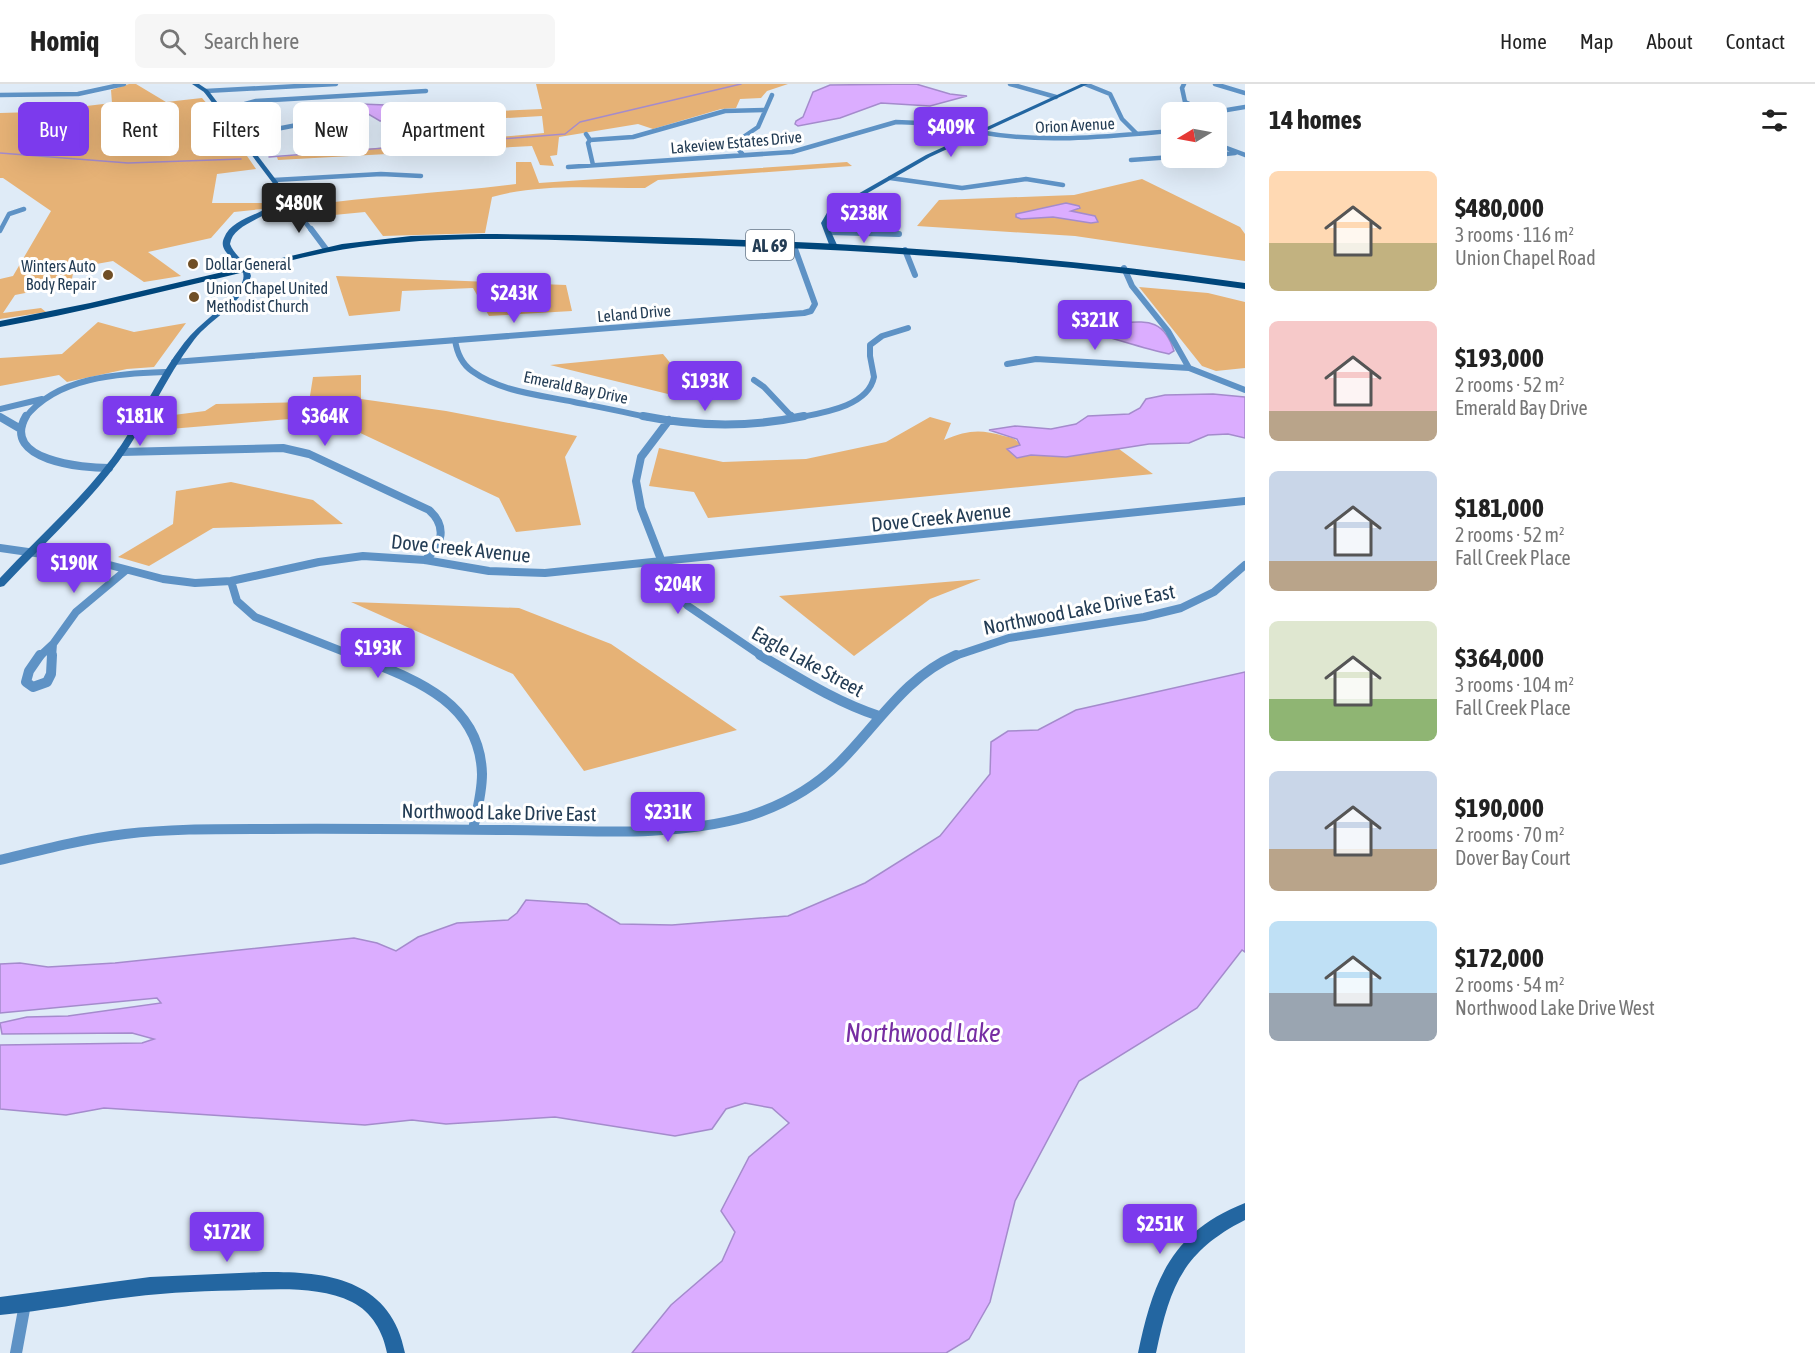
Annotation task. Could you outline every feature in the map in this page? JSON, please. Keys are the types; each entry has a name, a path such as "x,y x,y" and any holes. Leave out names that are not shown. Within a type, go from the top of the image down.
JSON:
{"main road":[{"name":"AL 69","path":"0,324 77,309 326,249 440,237 905,250 1014,257 1124,268 1245,286"}],"street":[{"path":"0,95 78,96 102,92 124,84"},
{"path":"195,84 206,91 214,102"},
{"path":"206,91 336,84"},
{"path":"1010,84 1056,97"},
{"path":"834,247 824,223 827,215 928,156 1085,84 1110,94 1122,119 1136,133"},
{"path":"1184,84 1182,88 1185,102"},
{"path":"1215,84 1245,93"},
{"path":"250,102 426,91"},
{"path":"743,155 736,146 736,142 756,129 772,95"},
{"path":"1227,110 1245,107"},
{"path":"590,140 638,136 725,111 764,110"},
{"name":"Lakeview Estates Drive","path":"568,166 804,150 896,122 914,122 974,135"},
{"name":"Orion Avenue","path":"974,135 1029,139 1161,132"},
{"path":"586,134 590,140 588,143 593,165"},
{"path":"1227,149 1245,155"},
{"path":"1227,154 1237,153"},
{"path":"0,584 30,551 67,517 109,468 121,452 167,372 194,334 235,297 245,283 247,268 227,248 226,239 240,226 279,205 283,195 256,156"},
{"path":"1131,160 1161,159"},
{"path":"274,180 381,174 422,176"},
{"path":"890,178 962,188 1026,179 1070,186"},
{"path":"279,205 294,209 326,249"},
{"path":"0,212 9,214 24,208"},
{"path":"0,231 9,214"},
{"path":"829,232 899,234"},
{"name":"Leland Drive","path":"174,362 804,313 811,311 815,304 794,246"},
{"path":"905,250 915,275"},
{"path":"1124,268 1132,286 1168,332 1189,368"},
{"name":"Emerald Bay Drive","path":"455,340 462,363 480,376 500,384 555,398 669,420 724,426 761,424 793,418 837,407 866,392 876,377 869,356 870,345 882,336 908,327"},
{"path":"1007,364 1036,359 1189,368 1245,390"},
{"path":"0,409 45,398 104,377 167,372"},
{"path":"754,380 764,387 793,418"},
{"path":"19,428 27,414 45,398"},
{"path":"0,417 19,428 23,442 39,457 70,466 109,468"},
{"name":"Eagle Lake Street","path":"669,420 641,457 636,481 640,508 672,588 688,606 760,656 827,695 849,706 879,716"},
{"path":"121,452 254,447 283,448 317,457 435,514 442,531 435,548 425,560"},
{"name":"Dove Creek Avenue","path":"0,548 98,562 125,571 195,583 231,581 351,556 425,560 489,571 568,572 1245,501"},
{"name":"Northwood Lake Drive East","path":"0,860 75,843 168,830 656,830 701,827 741,819 765,811 817,783 840,763 879,716 923,674 945,660 963,652 1014,637 1173,610 1213,593 1245,565"},
{"path":"53,644 51,674 47,682 33,687 26,682 26,675 53,644 76,610 125,571"},
{"path":"231,581 237,601 255,617 417,680 449,702 467,723 479,748 482,774 481,792 473,829"},
{"path":"1147,1353 1166,1281 1173,1267 1205,1234 1245,1212"},
{"path":"0,1306 119,1289 212,1282 282,1280 329,1285 363,1299 377,1310 388,1325 396,1353"},
{"path":"16,1353 25,1304"}],"shaded area":[{"path":"136,84 166,102 112,102 111,90"},
{"path":"536,84 788,84 767,91 761,98 740,99 736,108 721,109 653,129 638,124 559,137 557,155 550,156 554,166 540,165 532,146 506,147 506,136 544,133 542,116 506,118 506,111 542,109"},
{"path":"202,98 206,102 191,102 191,156 247,156 256,169 217,174 212,203 262,203 262,209 234,212 211,238 148,252 181,276 144,282 113,261 74,268 71,284 15,295 3,313 41,308 46,312 0,319 0,279 13,276 51,211 0,178 0,113 18,112 18,156 89,156 89,106 101,104 101,156 179,156 179,102 166,102"},
{"path":"381,148 381,154 369,155 369,149"},
{"path":"293,156 351,156 278,160 277,157"},
{"path":"516,162 531,162 539,183 847,162 852,166 658,180 645,188 568,187 511,193 492,197 485,233 383,236 365,212 313,217 302,206 516,184"},
{"path":"1142,179 1240,227 1245,234 1245,261 1075,236 917,226 939,200 1074,195"},
{"path":"336,276 566,285 572,311 489,316 473,288 402,291 400,311 349,316"},
{"path":"1139,287 1208,293 1245,302 1245,368 1216,371 1202,366"},
{"path":"98,322 134,332 186,323 154,367 127,369 67,382 59,375 0,386 0,358 62,354"},
{"path":"663,354 696,395 672,395 550,365"},
{"path":"361,375 361,399 446,411 577,436 565,457 581,525 516,532 499,498 324,416 146,431 150,418 205,411 216,404 309,402 313,377"},
{"path":"930,417 951,423 944,440 974,432 996,434 1017,441 1020,445 1008,450 1017,458 1031,455 1066,457 1119,449 1153,474 708,518 694,492 649,486 659,448 723,462 806,459 886,442"},
{"path":"231,482 313,500 343,524 213,528 149,566 118,557 173,524 176,491"},
{"path":"981,579 930,599 854,656 779,596"},
{"path":"351,602 519,608 611,644 737,730 584,771 513,674"}],"water":[{"path":"916,84 950,94 967,96 930,106 881,103 840,118 798,126 795,124 803,117 813,92 830,85"},
{"path":"369,104 381,105 380,121 369,114"},
{"path":"1066,203 1080,208 1071,211 1095,216 1098,222 1053,217 1021,219 1016,217 1016,214"},
{"path":"1082,318 1107,323 1144,322 1158,326 1164,332 1174,351 1169,354 1085,331 1079,328 1073,320"},
{"path":"1213,394 1245,397 1245,438 1228,434 1208,435 1189,443 1149,444 1066,457 1031,455 1017,458 1007,449 1020,445 1017,439 989,430 1015,426 1051,429 1076,424 1088,416 1129,414 1140,408 1146,399 1165,395"},
{"name":"Northwood Lake","path":"1245,672 1245,952 1242,950 1197,1008 1079,1081 1015,1201 990,1302 969,1339 946,1353 632,1353 671,1305 722,1261 735,1232 721,1211 749,1157 789,1123 772,1108 745,1103 726,1109 712,1129 675,1136 555,1117 446,1124 412,1120 365,1125 104,1108 66,1115 0,1109 0,1045 142,1043 154,1039 132,1033 2,1034 0,1023 27,1017 68,1016 161,1003 157,998 0,1013 0,964 20,963 48,967 115,963 354,938 377,943 396,951 418,937 457,923 508,920 517,913 526,900 587,904 620,924 672,925 788,916 865,883 940,836 990,774 991,742 1008,731 1038,730 1076,710"}],"waterway":[{"path":"269,157 565,134 580,122 741,84"},
{"path":"0,153 128,163 241,159"}],"place":[{"name":"Dollar General","path":"193,264"},
{"name":"Winters Auto Body Repair","path":"108,275"},
{"name":"Union Chapel United Methodist Church","path":"194,297"}]}
